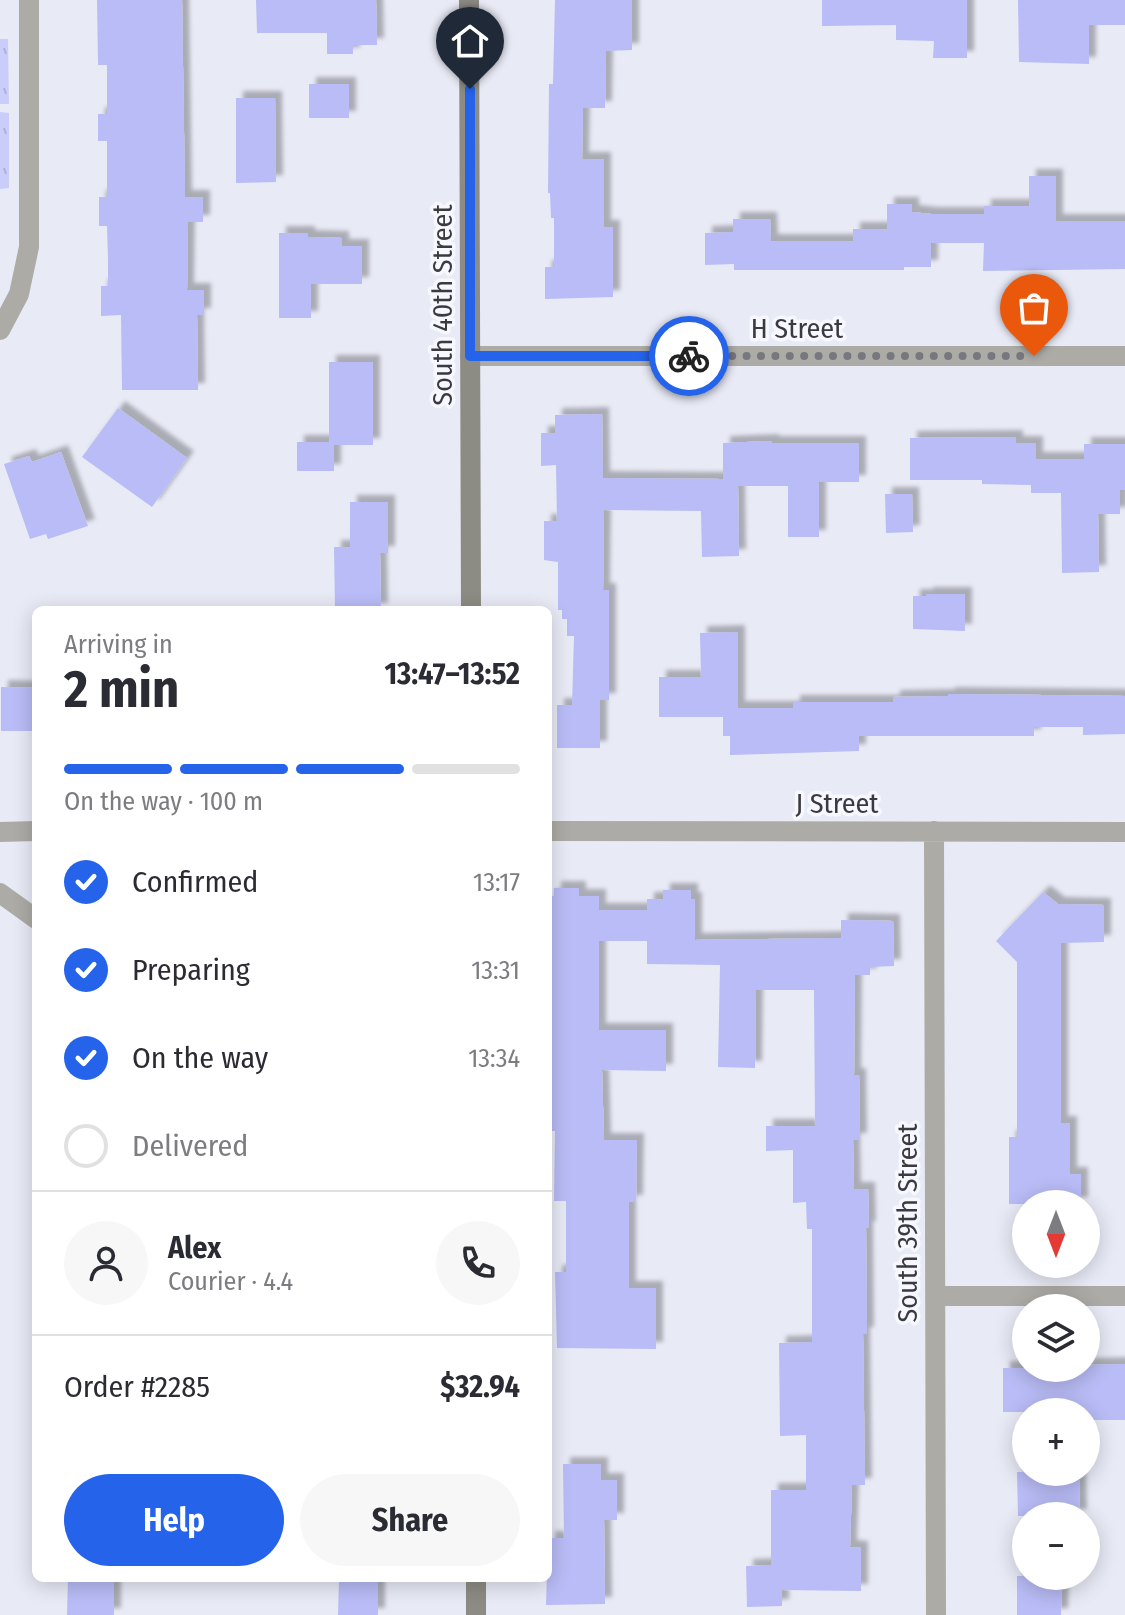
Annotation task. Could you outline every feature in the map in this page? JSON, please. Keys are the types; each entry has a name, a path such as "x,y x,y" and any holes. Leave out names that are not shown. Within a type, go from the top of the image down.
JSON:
{"main road":[{"name":"South 40th Street","path":"469,0 471,606"},
{"path":"476,1582 476,1615"}],"street":[{"path":"0,330 19,294 29,247 29,0"},
{"name":"H Street","path":"470,356 1125,356"},
{"path":"0,832 32,831"},
{"name":"J Street","path":"552,831 1125,832"},
{"name":"South 39th Street","path":"934,831 936,1615"},
{"path":"0,893 32,916"},
{"path":"936,1296 1125,1296"}],"green space":[{"path":"0,39 8,39 9,104 0,104"},
{"path":"0,112 9,113 9,188 0,189"}],"building":[{"path":"97,0 182,0 185,197 203,197 203,222 188,222 187,290 204,290 204,315 197,315 198,390 122,390 121,315 101,316 101,286 108,286 108,259 107,226 99,226 99,197 107,197 107,141 98,141 98,114 107,114 107,65 98,65"},
{"path":"256,0 376,0 377,45 353,45 353,54 327,54 327,33 257,33"},
{"path":"555,0 632,0 632,50 606,51 605,108 583,108 582,159 604,159 604,227 613,227 613,297 545,299 545,267 554,267 554,218 551,218 548,193 549,84 553,84"},
{"path":"822,0 967,0 967,58 933,58 934,41 896,40 896,25 822,26"},
{"path":"1018,0 1125,0 1125,25 1089,25 1089,64 1019,62"},
{"path":"309,84 349,84 349,118 309,118"},
{"path":"236,98 275,98 276,182 236,183"},
{"path":"1029,176 1056,176 1056,221 1125,221 1125,269 983,271 984,243 931,243 931,267 904,267 904,270 734,270 734,264 705,265 705,233 733,232 733,219 770,219 771,241 853,241 853,229 887,229 887,204 912,204 912,212 931,214 984,214 984,206 1029,206"},
{"path":"279,233 342,238 342,246 362,246 362,284 311,284 311,318 279,318"},
{"path":"329,362 373,362 373,445 334,445 334,471 297,471 297,442 329,442"},
{"path":"118,408 187,458 152,507 82,457"},
{"path":"602,414 603,478 723,479 723,443 772,441 859,443 859,482 819,482 819,537 788,537 788,486 738,486 739,556 702,557 701,511 604,510 603,590 609,590 609,700 600,700 600,748 557,748 557,705 572,705 574,636 567,636 567,619 562,619 562,610 558,610 558,562 544,560 544,521 557,521 556,465 541,466 541,433 555,433 555,415"},
{"path":"1016,437 1016,443 1036,443 1036,459 1084,459 1084,444 1125,444 1125,490 1120,490 1120,514 1098,514 1099,572 1062,573 1061,493 1031,493 1031,485 982,484 982,480 910,480 910,438"},
{"path":"61,452 88,526 48,539 46,534 30,539 4,464 29,456 32,462"},
{"path":"885,494 912,494 913,532 886,533"},
{"path":"350,502 388,502 388,553 380,553 381,606 335,606 334,547 350,547"},
{"path":"965,594 965,631 913,629 913,596"},
{"path":"738,632 738,708 793,708 793,702 893,702 893,697 948,694 1125,696 1125,734 1083,735 1083,727 1034,727 1034,736 859,736 859,751 730,755 730,736 723,736 723,717 659,717 659,677 701,677 700,633"},
{"path":"1,687 32,688 32,731 1,731"},
{"path":"554,888 579,888 579,896 599,896 599,910 647,910 647,899 663,899 663,890 691,890 691,899 695,899 695,940 841,938 841,920 893,921 894,966 870,967 870,975 855,975 854,1075 859,1075 860,1140 853,1140 854,1189 868,1189 869,1228 866,1228 867,1334 863,1334 865,1485 852,1485 850,1547 861,1548 861,1591 782,1590 782,1606 747,1607 746,1566 771,1565 771,1490 806,1490 806,1435 780,1436 779,1343 812,1342 812,1229 807,1229 806,1202 793,1203 793,1150 766,1151 766,1126 815,1126 814,990 756,990 755,1068 718,1067 720,965 647,964 647,941 599,941 599,1030 666,1030 666,1071 602,1070 604,1140 637,1140 636,1202 629,1202 629,1288 656,1288 656,1349 557,1348 555,1272 566,1272 566,1201 554,1201"},
{"path":"1043,892 1058,904 1104,905 1104,942 1061,943 1061,1123 1070,1123 1070,1174 1081,1174 1081,1190 1012,1190 1012,1204 1009,1204 1009,1137 1017,1137 1017,962 996,941"},
{"path":"1125,1364 1125,1420 1100,1420 1100,1398 1012,1398 1012,1412 1003,1412 1003,1368 1012,1368 1012,1382 1100,1382 1100,1365"},
{"path":"563,1464 601,1464 601,1480 617,1480 617,1520 604,1520 605,1604 546,1605 547,1582 552,1582 552,1538 564,1538"},
{"path":"1017,1486 1079,1486 1080,1502 1018,1502"},
{"path":"68,1582 114,1582 114,1615 67,1615"},
{"path":"339,1582 378,1582 378,1615 338,1615"},
{"path":"1017,1590 1062,1590 1061,1615 1017,1615"}],"way so far":[{"path":"689,356 1034,356"}],"route":[{"path":"470,89 470,356 689,356"}]}
